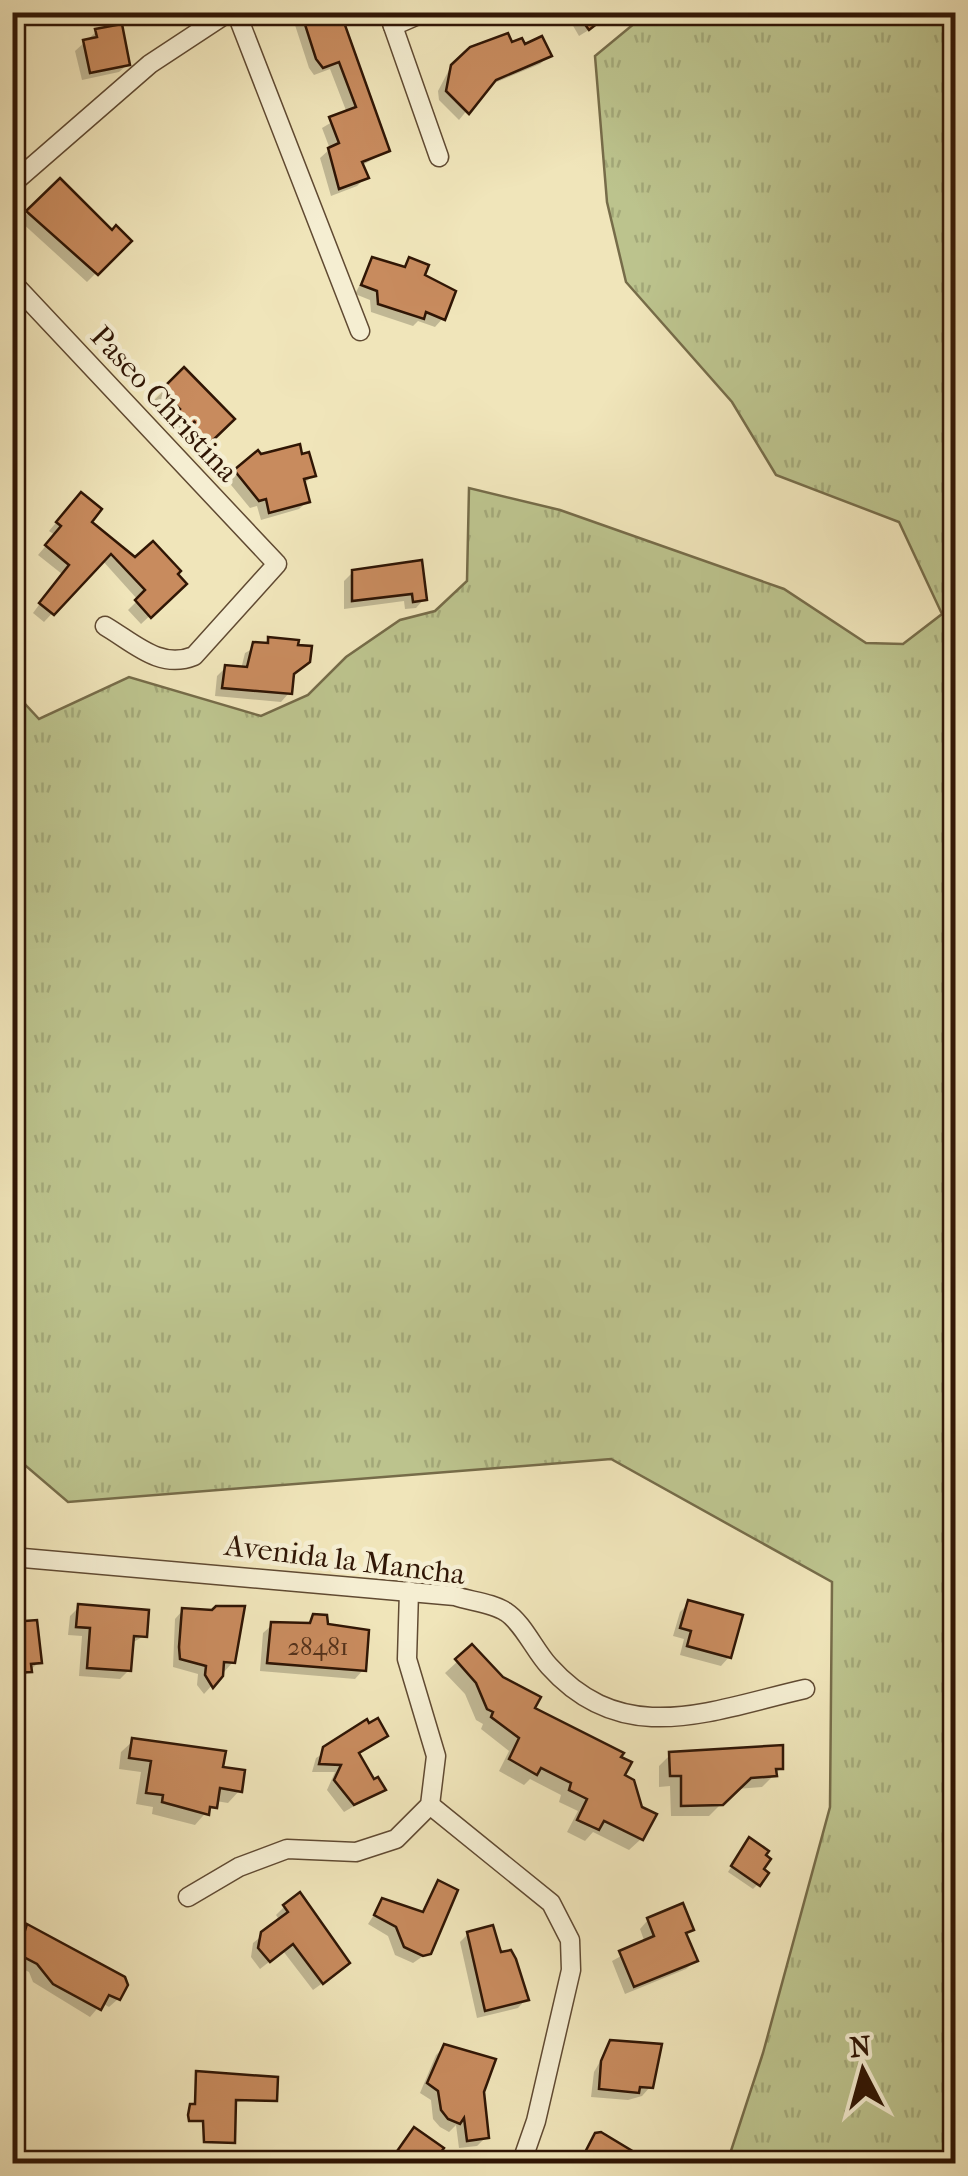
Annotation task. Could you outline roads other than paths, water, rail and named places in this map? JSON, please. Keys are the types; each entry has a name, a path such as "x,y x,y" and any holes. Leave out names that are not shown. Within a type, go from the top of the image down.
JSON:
{"street":[{"path":"12,184 150,64 232,12 360,330"},
{"path":"425,12 390,19 439,157"},
{"name":"Paseo Christina","path":"12,282 277,564 194,656 182,661 161,660 105,626"},
{"name":"Avenida la Mancha","path":"12,1557 454,1596 506,1612 551,1669 603,1707 642,1719 679,1716 805,1688"},
{"path":"188,1897 239,1867 287,1850 356,1852 396,1840 430,1805 436,1756 407,1658 409,1591"},
{"path":"430,1805 550,1903 570,1940 571,1970 540,2103 521,2164"}]}
